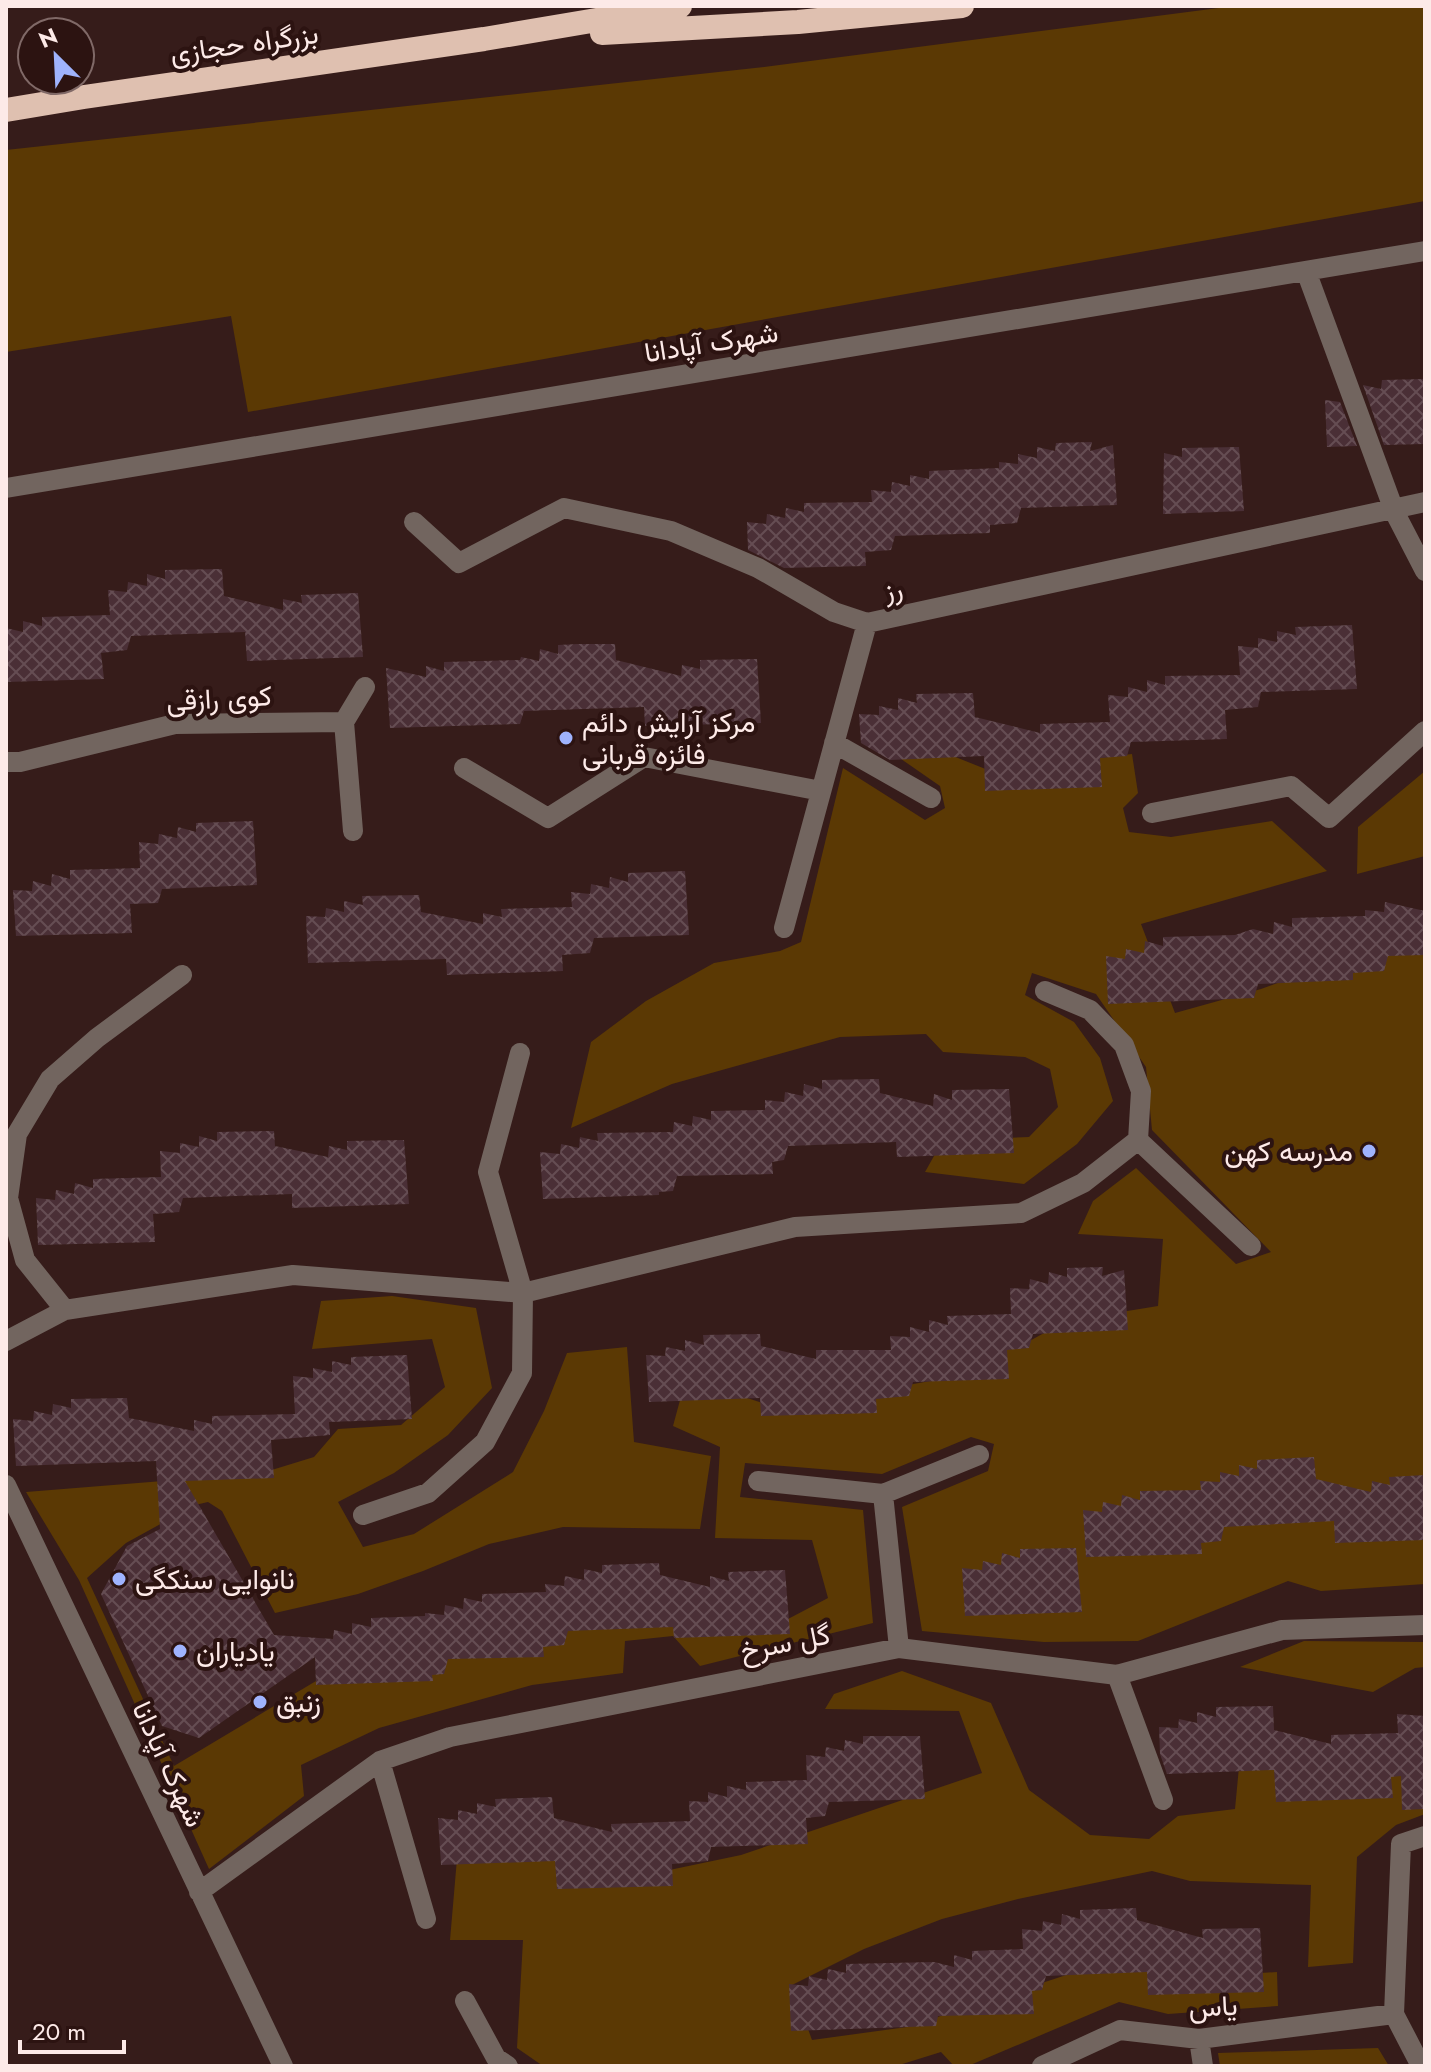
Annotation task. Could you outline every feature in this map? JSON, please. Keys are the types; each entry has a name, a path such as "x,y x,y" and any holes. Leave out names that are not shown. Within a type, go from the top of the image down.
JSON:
{"highway":[{"name":"بزرگراه حجازی","path":"6,110 484,39 680,6"},
{"path":"484,39 798,22 962,6"}],"street":[{"name":"شهرک آپادانا","path":"6,488 1425,251"},
{"path":"1306,271 1394,509 1425,571"},
{"name":"رز","path":"414,522 459,563 564,508 671,531 758,568 834,612 867,623 1425,502"},
{"path":"784,928 867,623"},
{"path":"353,831 344,722 365,687"},
{"name":"کوی رازقی","path":"6,762 20,762 175,724 344,722"},
{"path":"1152,813 1291,786 1329,818 1425,731"},
{"path":"834,743 931,798"},
{"path":"464,768 548,818 644,757 821,791"},
{"path":"65,1310 25,1260 14,1222 8,1198 17,1134 50,1079 97,1038 182,975"},
{"path":"6,1341 65,1310 293,1275 523,1293 795,1227 1021,1213 1083,1183 1138,1140 1141,1091 1124,1045 1090,1010 1045,991"},
{"path":"363,1515 428,1493 485,1442 522,1373 523,1293 488,1172 520,1053"},
{"path":"1138,1140 1251,1246"},
{"path":"758,1481 883,1494 979,1455"},
{"name":"شهرک آپادانا","path":"6,1485 283,2066"},
{"path":"883,1494 899,1648"},
{"name":"گل سرخ","path":"199,1892 380,1761 450,1737 899,1648 1117,1675 1282,1630 1425,1625"},
{"path":"1117,1675 1163,1800"},
{"path":"380,1761 426,1919"},
{"path":"1421,2066 1394,2014 1401,1844 1425,1836"},
{"path":"465,2001 496,2058 508,2066"},
{"name":"یاس","path":"1042,2066 1120,2030 1199,2039 1394,2014"},
{"path":"1199,2039 1203,2066"}],"shaded area":[{"path":"1234,6 1425,6 1425,201 248,412 231,316 6,352 6,150 764,67"},
{"path":"878,743 928,746 998,774 1132,754 1138,793 1123,808 1129,832 1171,837 1272,821 1327,871 1141,924 1175,1013 1261,989 1359,953 1425,951 1425,1584 1321,1591 1288,1581 1138,1641 1044,1642 922,1631 902,1507 988,1471 994,1444 971,1437 882,1474 745,1463 740,1497 863,1510 873,1623 700,1666 673,1636 625,1641 623,1673 532,1685 379,1728 301,1765 304,1796 209,1869 79,1580 26,1492 262,1473 314,1457 338,1429 401,1425 445,1387 432,1339 312,1349 321,1301 392,1296 476,1308 492,1388 448,1435 394,1473 338,1502 363,1547 414,1534 513,1472 544,1411 567,1353 627,1347 634,1442 711,1456 700,1529 563,1527 489,1544 358,1594 275,1613 222,1511 208,1502 195,1505 126,1543 87,1578 174,1766 316,1681 403,1674 606,1607 788,1619 828,1598 812,1540 715,1538 720,1447 673,1426 686,1378 796,1414 863,1393 947,1378 970,1358 1024,1344 1066,1321 1158,1306 1163,1239 1078,1234 1093,1201 1136,1168 1236,1264 1271,1252 1152,1130 1146,1067 1096,994 1032,973 1025,995 1074,1022 1100,1058 1113,1101 1077,1144 1024,1184 925,1172 943,1140 1029,1137 1058,1107 1050,1069 1025,1057 943,1052 926,1034 840,1037 672,1084 571,1128 591,1042 646,1001 714,963 780,951 801,942 843,768 925,820 945,808 940,786"},
{"path":"1425,771 1425,856 1357,874 1358,827"},
{"path":"1304,1641 1425,1642 1425,1667 1415,1668 1373,1692 1240,1667"},
{"path":"902,1671 991,1703 1029,1790 1090,1835 1149,1839 1178,1816 1235,1809 1239,1767 1425,1774 1425,1814 1396,1825 1357,1857 1353,1963 1308,1967 1311,1885 1190,1881 1152,1871 1018,1899 942,1919 864,1949 792,1985 812,2040 907,2027 1109,1961 1182,1978 1277,1972 1278,2006 1168,2014 1119,2002 968,2066 954,2066 941,2052 896,2066 543,2066 517,2048 523,1940 450,1940 458,1847 655,1873 741,1855 982,1773 959,1711 825,1709 834,1694"},
{"path":"1378,2048 1389,2066 1220,2066 1218,2053"}],"building":[{"path":"1425,379 1425,444 1384,445 1363,385 1381,389 1382,380"},
{"path":"1325,400 1340,402 1357,446 1327,447"},
{"path":"1092,442 1090,451 1113,445 1117,505 1021,508 1017,523 990,525 990,533 895,536 891,550 865,552 866,566 784,568 748,550 747,522 766,524 767,514 785,518 786,508 804,512 804,503 872,502 871,490 891,492 892,482 910,486 910,475 929,479 929,471 999,468 999,462 1018,464 1018,454 1037,458 1037,447 1055,451 1056,443"},
{"path":"1239,447 1244,511 1163,514 1164,453 1182,457 1182,448"},
{"path":"222,569 224,596 283,610 283,599 302,603 301,595 358,593 363,657 247,661 245,632 131,636 127,650 101,653 104,679 6,682 6,628 23,632 23,621 42,626 42,617 110,615 108,590 127,592 128,582 147,586 147,574 165,579 165,570"},
{"path":"1352,625 1357,689 1261,692 1258,707 1225,710 1227,739 1131,742 1127,756 1100,758 1102,787 985,791 984,756 890,760 861,743 859,714 879,715 879,706 898,710 898,698 917,703 916,694 973,693 975,717 1040,733 1040,724 1110,722 1108,695 1128,697 1128,687 1147,692 1147,680 1165,685 1165,676 1240,675 1238,646 1258,648 1258,638 1277,642 1277,631 1296,635 1295,627"},
{"path":"615,644 616,660 681,676 682,665 700,669 700,660 757,659 761,723 645,726 644,707 524,711 520,724 390,728 386,668 426,677 426,666 444,671 444,662 520,660 521,657 539,661 540,649 558,654 558,645"},
{"path":"253,821 257,885 162,889 158,903 130,904 132,933 16,936 13,890 32,891 33,881 51,886 52,874 70,879 70,870 140,868 139,842 158,844 159,834 177,838 178,827 196,832 196,823"},
{"path":"685,871 689,935 594,938 590,953 562,955 563,971 447,975 446,959 308,963 306,916 325,917 326,908 344,912 344,901 363,905 362,896 419,895 421,912 483,924 483,913 502,917 501,909 572,907 571,892 590,894 591,884 609,888 610,877 628,882 628,873"},
{"path":"1385,902 1425,911 1425,955 1388,956 1384,971 1353,973 1353,980 1258,984 1254,998 1108,1004 1106,956 1125,959 1126,949 1144,953 1145,941 1163,946 1163,937 1235,935 1253,929 1273,934 1274,922 1292,927 1292,918 1365,916 1365,910 1384,912"},
{"path":"879,1079 880,1093 933,1106 934,1094 952,1100 952,1090 1009,1089 1014,1153 897,1157 896,1142 788,1146 784,1160 772,1162 773,1174 677,1176 673,1191 659,1192 659,1195 543,1199 540,1152 560,1154 561,1144 579,1148 580,1137 598,1141 597,1133 673,1132 674,1122 692,1126 693,1116 711,1120 711,1111 765,1110 765,1100 784,1102 785,1092 803,1096 804,1084 822,1089 822,1080"},
{"path":"274,1131 275,1146 328,1157 329,1146 347,1150 347,1141 404,1140 409,1204 292,1208 292,1194 183,1198 179,1212 153,1214 155,1242 38,1245 36,1198 55,1200 56,1190 74,1194 75,1183 93,1188 93,1179 161,1177 160,1151 180,1153 180,1143 199,1147 199,1136 217,1141 217,1132"},
{"path":"1103,1267 1102,1276 1124,1270 1128,1330 1033,1334 1029,1348 1007,1350 1009,1379 913,1382 909,1396 876,1399 877,1413 761,1416 760,1398 649,1402 646,1355 665,1356 666,1347 685,1351 685,1340 704,1345 703,1335 760,1334 761,1346 816,1359 816,1350 891,1350 890,1336 910,1337 910,1327 929,1332 929,1320 948,1325 947,1316 1011,1314 1010,1288 1029,1289 1030,1279 1048,1284 1049,1272 1067,1277 1067,1268"},
{"path":"407,1355 412,1419 329,1422 330,1435 271,1440 274,1478 185,1481 274,1635 333,1639 334,1630 352,1634 352,1623 371,1627 371,1618 425,1616 425,1613 444,1615 445,1605 463,1609 464,1598 482,1602 482,1594 546,1592 545,1584 564,1586 565,1576 584,1580 584,1569 602,1573 602,1565 659,1563 660,1575 710,1587 710,1576 729,1581 728,1572 785,1570 790,1634 674,1638 673,1627 568,1631 564,1645 543,1647 544,1657 448,1659 444,1674 432,1675 433,1681 316,1685 315,1657 199,1738 162,1726 101,1594 127,1546 160,1529 156,1461 16,1466 13,1419 33,1421 34,1411 52,1415 53,1404 71,1408 71,1399 127,1398 129,1418 194,1431 194,1420 212,1424 212,1416 295,1414 293,1376 313,1378 313,1368 332,1372 332,1361 351,1365 351,1357"},
{"path":"1314,1457 1316,1479 1371,1492 1372,1481 1390,1485 1389,1477 1425,1475 1425,1540 1335,1543 1334,1521 1224,1527 1221,1541 1201,1543 1202,1554 1086,1557 1083,1510 1102,1512 1103,1502 1121,1506 1122,1495 1140,1500 1140,1491 1201,1490 1200,1481 1220,1482 1220,1472 1239,1476 1239,1465 1257,1469 1257,1460"},
{"path":"1076,1548 1082,1612 965,1616 962,1568 982,1570 983,1561 1001,1565 1002,1553 1020,1558 1020,1549"},
{"path":"1273,1706 1274,1730 1331,1744 1331,1735 1398,1733 1397,1714 1425,1716 1425,1809 1402,1810 1401,1776 1391,1777 1393,1798 1276,1802 1274,1770 1167,1774 1160,1754 1159,1727 1178,1728 1179,1719 1197,1723 1197,1712 1216,1717 1216,1707"},
{"path":"863,1736 920,1736 925,1799 829,1802 825,1816 806,1818 808,1844 711,1847 708,1861 672,1864 673,1886 557,1889 555,1861 441,1865 438,1818 458,1820 458,1810 477,1814 477,1803 496,1807 495,1799 552,1797 554,1818 612,1832 611,1824 690,1821 689,1801 708,1802 708,1792 727,1797 727,1786 746,1790 746,1782 807,1780 806,1755 825,1757 826,1747 844,1751 845,1740 863,1744"},
{"path":"1136,1908 1137,1920 1203,1938 1202,1929 1260,1928 1264,1992 1148,1995 1147,1972 1046,1976 1042,1990 1032,1991 1034,2014 938,2016 936,2026 791,2031 789,1984 808,1986 809,1976 827,1980 828,1969 846,1973 846,1964 934,1962 954,1967 954,1955 972,1960 972,1951 1023,1949 1022,1929 1042,1931 1043,1921 1061,1925 1062,1914 1080,1919 1080,1910"}],"place":[{"name":"مرکز آرایش دائم فائزه قربانی","path":"566,738"},
{"name":"مدرسه کهن","path":"1369,1151"},
{"name":"نانوایی سنکگی","path":"119,1579"},
{"name":"یادیاران","path":"180,1651"},
{"name":"زنبق","path":"260,1702"}]}
